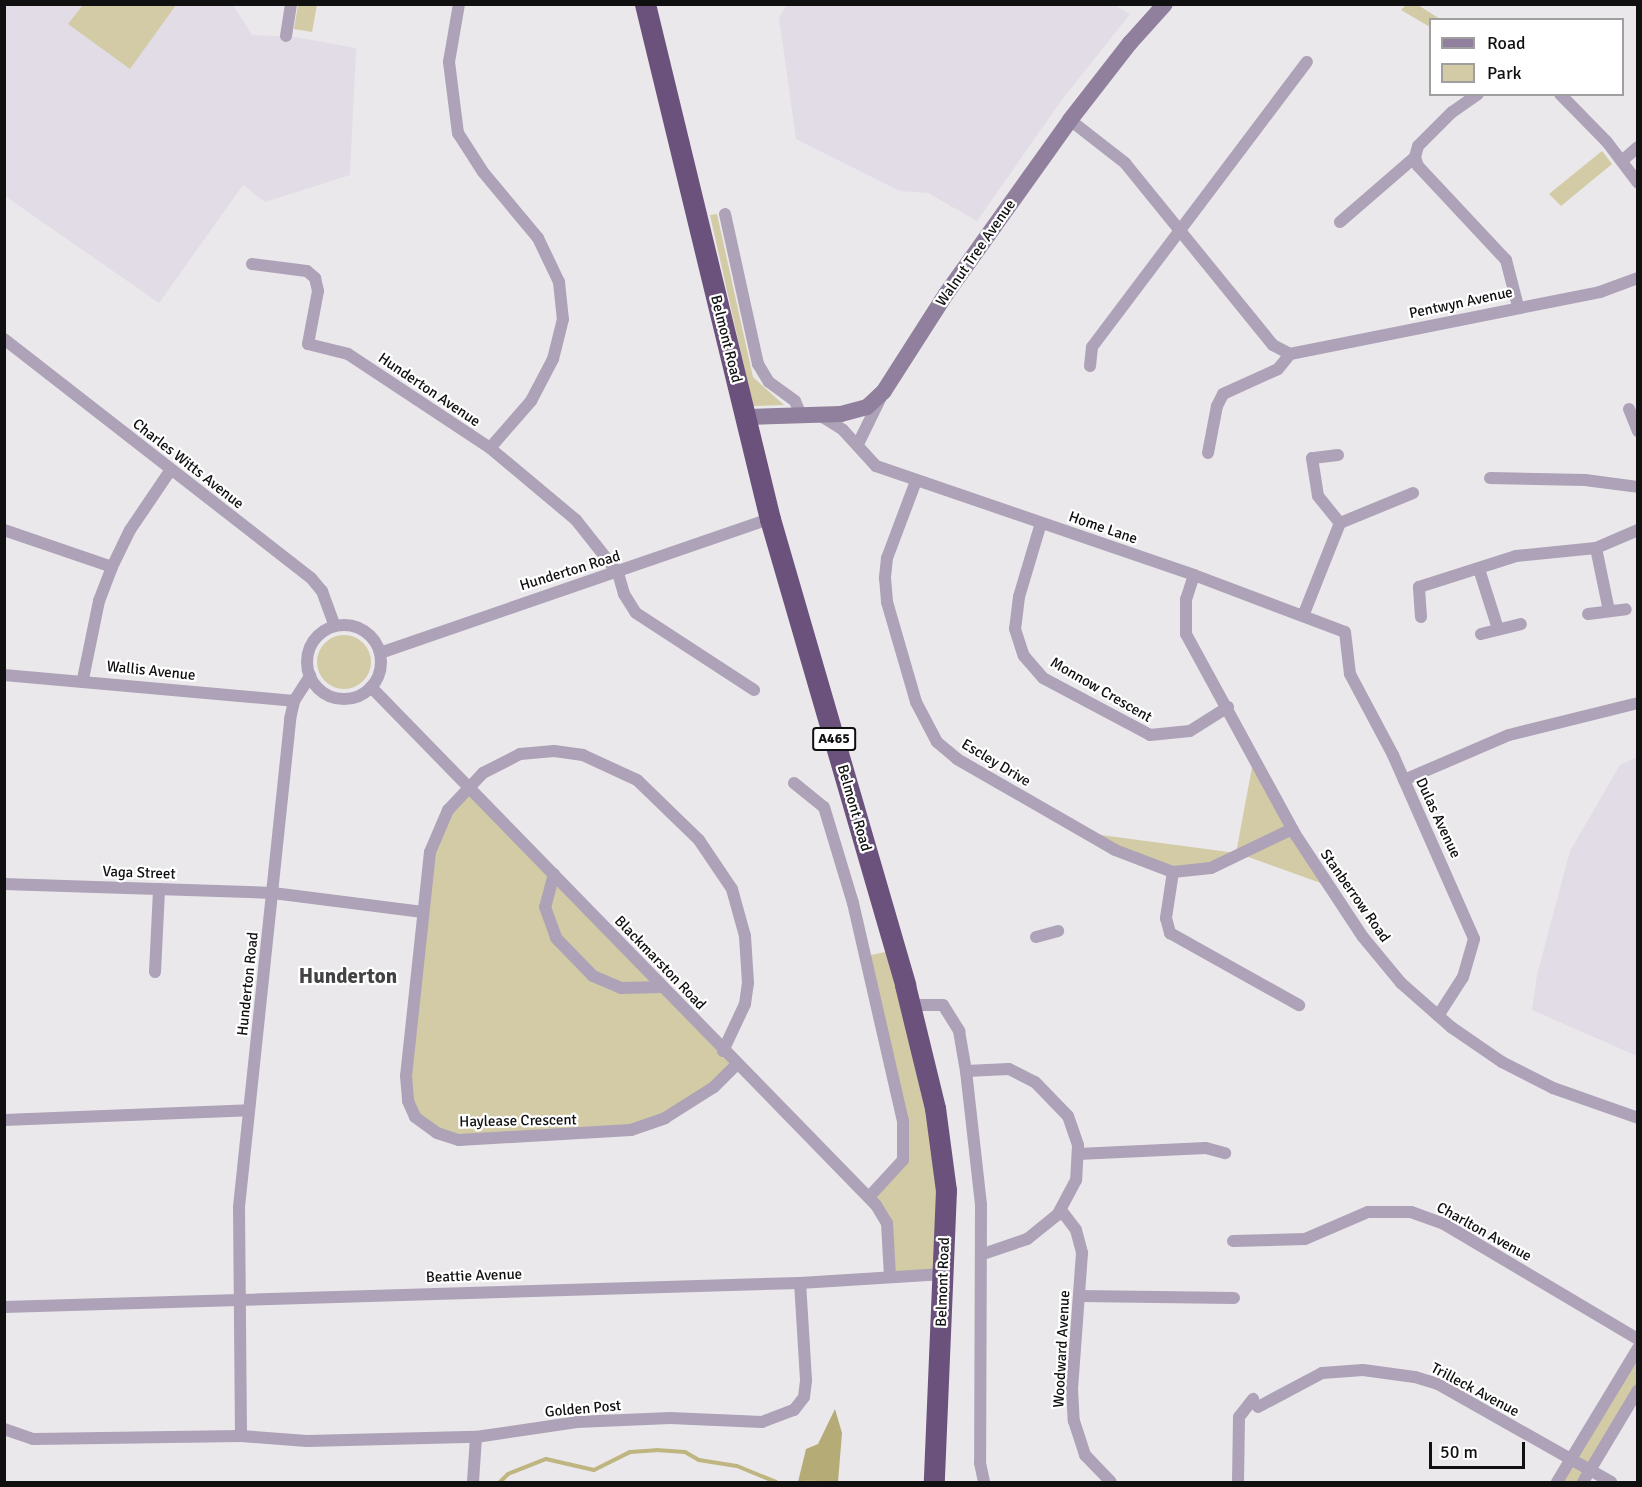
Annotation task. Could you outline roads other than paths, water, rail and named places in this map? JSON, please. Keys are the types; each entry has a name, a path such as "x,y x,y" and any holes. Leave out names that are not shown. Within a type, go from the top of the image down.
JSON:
{"highway":[{"name":"Belmont Road","path":"645,4 770,519 910,1005 940,1141 946,1190 934,1482"}],"street":[{"path":"286,36 291,4"},
{"path":"459,4 449,62 458,133 483,172 538,238 559,282 563,319 553,359 531,401 490,448"},
{"name":"Walnut Tree Avenue","path":"745,417 821,416 867,407 884,391 946,294 1070,120 1130,43 1165,4"},
{"path":"1090,366 1092,347 1178,230 1307,62"},
{"path":"1340,222 1415,157 1427,138 1476,96"},
{"path":"1562,96 1623,160 1638,183"},
{"path":"1070,120 1125,163 1273,345 1290,354 1278,369 1224,394 1217,406 1208,453"},
{"path":"1623,160 1638,147"},
{"path":"1415,157 1418,166 1506,260 1518,306"},
{"path":"725,214 758,364 770,382 795,401 801,415"},
{"name":"Hunderton Avenue","path":"252,264 295,268 315,278 318,291 308,344 348,354 490,448 576,520 618,573 636,613 754,690"},
{"name":"Pentwyn Avenue","path":"1290,354 1518,306 1600,292 1638,278"},
{"name":"Charles Witts Avenue","path":"4,339 170,471 311,578 321,591 335,626"},
{"path":"858,444 884,391"},
{"path":"1629,409 1638,431"},
{"name":"Home Lane","path":"821,416 858,444 876,466 1194,575 1345,632"},
{"path":"1338,455 1312,458 1318,496 1340,523"},
{"path":"83,679 99,601 112,567 136,521 170,471"},
{"path":"1490,478 1585,480 1637,487"},
{"name":"Escley Drive","path":"916,481 887,558 885,578 887,602 916,702 931,732 957,759 1115,850 1173,872 1210,868 1292,829"},
{"path":"1303,616 1340,523 1413,493"},
{"name":"Hunderton Road","path":"380,653 770,519"},
{"name":"Monnow Crescent","path":"1041,523 1019,597 1015,629 1024,656 1043,678 1150,735 1190,730 1228,707"},
{"path":"4,530 112,567"},
{"path":"1421,617 1419,587 1516,556 1596,548 1638,530"},
{"path":"1596,548 1608,612"},
{"path":"1479,569 1498,630"},
{"name":"Stanberrow Road","path":"1194,575 1186,599 1186,633 1292,829 1363,937 1401,983 1438,1016 1502,1062 1543,1083 1638,1118"},
{"path":"1588,614 1626,609"},
{"path":"1481,634 1521,624"},
{"path":"335,626 354,626 366,632 380,653 378,677 371,687 349,698 336,698 324,693 310,676 307,659 310,647 318,636 335,626"},
{"name":"Dulas Avenue","path":"1345,632 1350,674 1404,780 1474,939 1463,977 1438,1016"},
{"name":"Wallis Avenue","path":"4,675 83,679 294,701"},
{"name":"Hunderton Road","path":"242,1436 239,1207 294,701 310,676"},
{"name":"Blackmarston Road","path":"371,687 470,786 723,1051 869,1197 887,1223 890,1277"},
{"path":"1404,780 1509,735 1638,703"},
{"name":"Haylease Crescent","path":"723,1051 745,1004 748,983 746,936 732,890 699,840 637,780 583,755 554,751 520,754 495,764 448,810 435,835 423,912 406,1090 415,1117 436,1133 470,1140 631,1130 665,1118 714,1087 737,1064"},
{"name":"Belmont Road","path":"794,783 824,807 853,903 903,1121 903,1160 869,1197"},
{"path":"1173,872 1166,918 1170,933 1299,1005"},
{"path":"554,874 545,907 556,938 593,976 621,988 661,987"},
{"name":"Vaga Street","path":"4,884 273,893 423,912"},
{"path":"155,972 159,889"},
{"path":"1036,937 1058,932"},
{"path":"910,1005 943,1005 959,1031 966,1071 983,1254 980,1447 984,1482"},
{"path":"966,1071 1009,1069 1035,1082 1068,1116 1078,1154 1076,1180 1061,1210 1027,1239 983,1254"},
{"path":"4,1120 249,1110"},
{"path":"1078,1154 1206,1148 1225,1152"},
{"name":"Woodward Avenue","path":"1061,1210 1080,1242 1079,1296 1072,1388 1074,1421 1085,1455 1111,1482"},
{"name":"Charlton Avenue","path":"1233,1241 1305,1239 1368,1212 1411,1212 1444,1224 1638,1339"},
{"name":"Beattie Avenue","path":"4,1307 800,1283 944,1274"},
{"name":"Golden Post","path":"4,1429 33,1439 242,1436 308,1441 476,1437 577,1422 670,1418 762,1422 778,1418 794,1410 804,1397 807,1380 800,1283"},
{"path":"1079,1296 1234,1298"},
{"path":"1557,1482 1638,1348"},
{"name":"Trilleck Avenue","path":"1238,1482 1239,1417 1255,1403 1322,1373 1363,1370 1414,1377 1438,1384 1611,1482"},
{"path":"1583,1482 1638,1390"},
{"path":"473,1482 476,1437"},
{"path":"936,1439 942,1482"}],"waterway":[{"path":"500,1482 508,1474 546,1459 594,1470 630,1452 656,1450 685,1452 699,1460 737,1466 776,1482"},
{"path":"803,1482 815,1482"}],"district":[{"name":"Hunderton","path":"348,976"}]}
